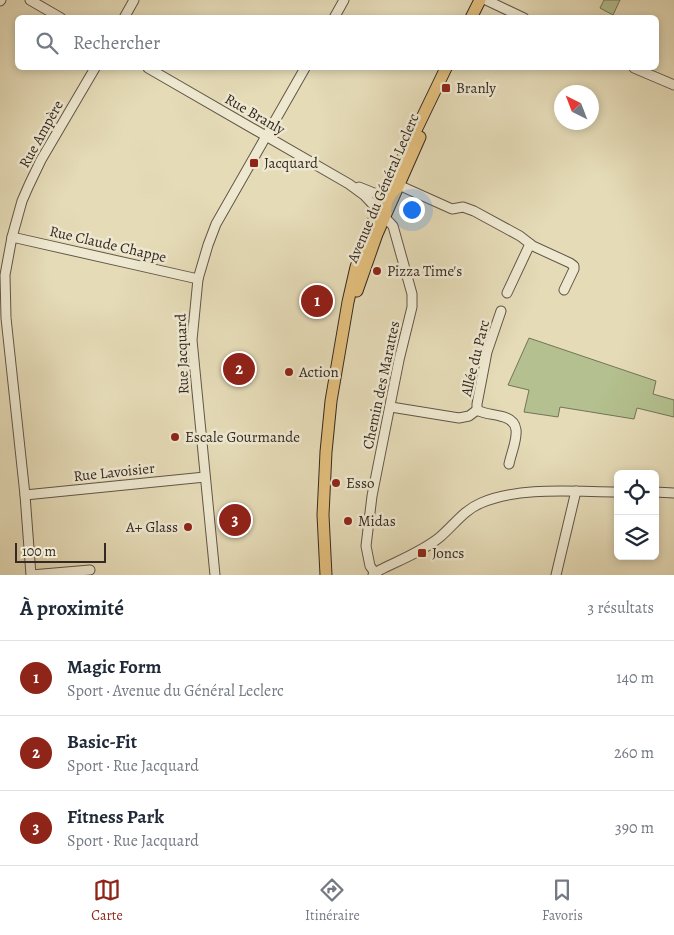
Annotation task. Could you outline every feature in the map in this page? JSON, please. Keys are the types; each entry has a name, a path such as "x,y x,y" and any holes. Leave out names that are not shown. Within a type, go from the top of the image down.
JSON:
{"main road":[{"path":"473,15 480,0"},
{"name":"Avenue du Général Leclerc","path":"395,184 445,70"},
{"name":"Avenue du Général Leclerc","path":"326,575 323,515 331,400 356,267 451,70"}],"street":[{"path":"30,0 56,15"},
{"path":"126,15 134,0"},
{"path":"336,15 344,0"},
{"path":"486,0 518,15"},
{"name":"Rue Ampère","path":"90,570 31,574 25,496 6,318 5,275 12,237 22,201 33,176 93,70"},
{"name":"Rue Branly","path":"152,70 349,184 364,195 381,213"},
{"name":"Rue Jacquard","path":"215,575 192,340 198,279 216,224 304,70"},
{"path":"639,70 674,85"},
{"name":"Rue Branly","path":"349,184 388,198"},
{"path":"395,184 452,209 463,207 474,211 520,236 530,244 574,266 572,275 564,290"},
{"name":"Chemin des Marattes","path":"374,574 370,566 367,534 372,496 399,360 412,307 412,294 393,226 381,213"},
{"name":"Rue Claude Chappe","path":"12,237 198,279"},
{"path":"507,293 530,244"},
{"name":"Allée du Parc","path":"478,410 477,404 487,352 501,312"},
{"path":"391,407 460,418 478,410 510,418 516,423 516,430 509,464"},
{"name":"Rue Lavoisier","path":"25,496 205,477"},
{"path":"374,574 433,542 465,512 483,502 504,496 541,491 614,492"},
{"path":"556,575 576,491"},
{"path":"659,492 674,493"}],"green space":[{"path":"604,0 620,0 613,15 600,8"},
{"path":"529,338 656,381 653,394 674,400 674,417 637,408 634,419 560,407 558,417 524,412 529,390 508,385"}],"place":[{"name":"Branly","path":"446,88"},
{"name":"Jacquard","path":"254,163"},
{"name":"Pizza Time's","path":"377,271"},
{"name":"Magic Form","path":"317,301"},
{"name":"Basic-Fit","path":"239,369"},
{"name":"Action","path":"289,372"},
{"name":"Escale Gourmande","path":"175,437"},
{"name":"Esso","path":"336,483"},
{"name":"Fitness Park","path":"235,520"},
{"name":"Midas","path":"348,521"},
{"name":"A+ Glass","path":"188,527"},
{"name":"Joncs","path":"422,553"}]}
